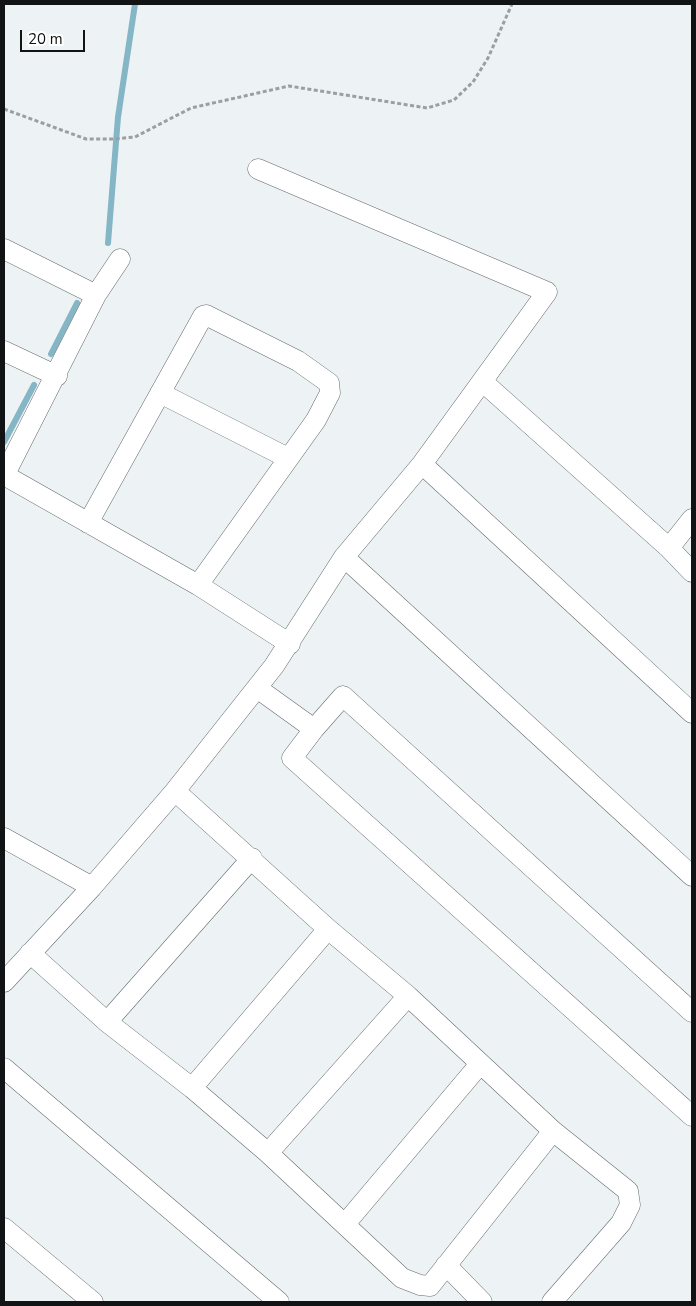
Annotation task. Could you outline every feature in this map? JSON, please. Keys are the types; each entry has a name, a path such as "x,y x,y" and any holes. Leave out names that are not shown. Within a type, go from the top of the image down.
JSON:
{"street":[{"path":"4,982 92,887 175,791 257,688 290,644 344,557 422,464 483,382 546,292 258,169"},
{"path":"4,249 96,295"},
{"path":"120,259 96,295 57,376 4,476 198,585 290,644"},
{"path":"88,523 201,319 206,315 298,361 329,382 330,393 316,420 198,585"},
{"path":"4,351 57,376"},
{"path":"483,382 669,548 692,572"},
{"path":"160,393 288,458"},
{"path":"422,464 692,713"},
{"path":"669,548 692,519"},
{"path":"344,557 692,876"},
{"path":"257,688 314,729"},
{"path":"692,1012 343,696 292,758 692,1116"},
{"path":"175,791 252,858 328,929 408,996 553,1131 628,1191 630,1205 621,1224 552,1302"},
{"path":"4,838 92,887"},
{"path":"107,1022 252,858"},
{"path":"192,1088 328,929"},
{"path":"30,953 107,1022 192,1088 268,1153 402,1278 420,1285 430,1286 553,1131"},
{"path":"268,1153 408,996"},
{"path":"345,1224 480,1064"},
{"path":"4,1068 279,1302"},
{"path":"4,1228 93,1302"},
{"path":"446,1265 482,1302"}],"path":[{"path":"4,108 86,139 135,137 191,108 289,86 427,108 454,100 472,82 488,58 512,4"}],"waterway":[{"path":"108,243 118,117 135,4"},
{"path":"51,354 77,303"},
{"path":"4,442 34,385"}]}
